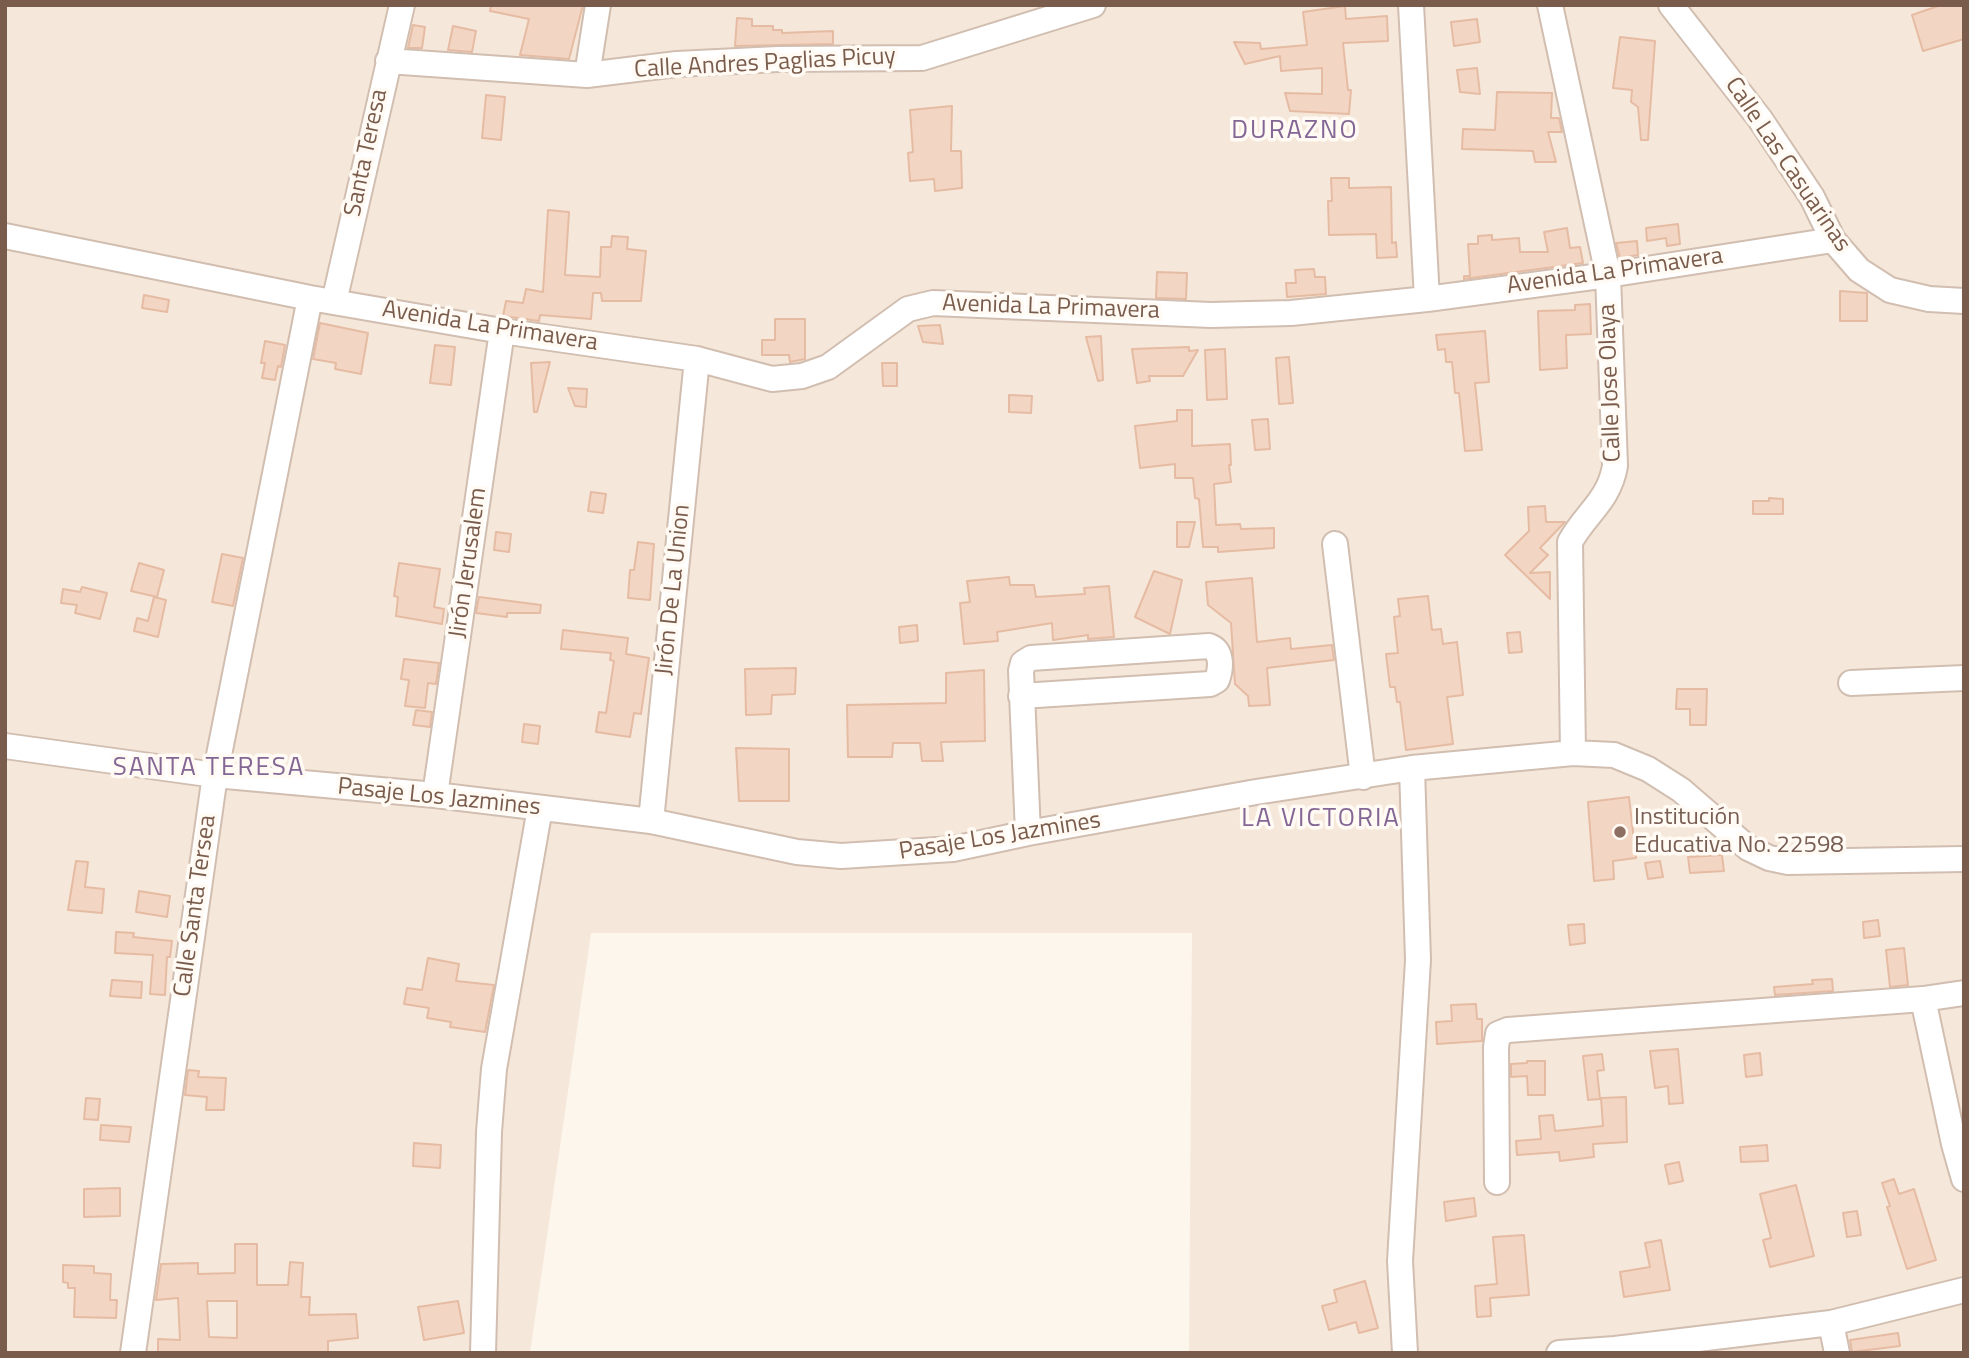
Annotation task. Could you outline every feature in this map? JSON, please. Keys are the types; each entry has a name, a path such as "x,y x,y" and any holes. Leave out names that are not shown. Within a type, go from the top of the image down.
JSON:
{"street":[{"name":"Santa Teresa","path":"334,302 402,5"},
{"path":"587,75 598,5"},
{"name":"Calle Andres Paglias Picuy","path":"388,61 587,75 677,64 922,58 1093,5"},
{"path":"1411,5 1427,299"},
{"name":"Calle Jose Olaya","path":"1550,5 1608,275 1615,466 1606,492 1570,542 1573,753"},
{"name":"Calle Las Casuarinas","path":"1671,5 1714,57 1791,163 1812,197 1833,240 1859,270 1890,290 1929,299 1964,302"},
{"name":"Avenida La Primavera","path":"5,236 310,298 502,331 697,359 772,379 802,376 828,367 908,309 933,303 1211,315 1291,313 1427,299 1608,275 1833,240"},
{"name":"Calle Santa Tersea","path":"133,1353 215,775 310,298"},
{"name":"Jirón Jerusalem","path":"435,795 502,331"},
{"name":"Jirón De La Union","path":"650,821 697,359"},
{"path":"1335,544 1363,777"},
{"path":"1021,696 1210,684 1217,680 1220,672 1219,654 1215,648 1209,646 1031,657 1023,663 1021,696 1028,833"},
{"path":"1850,683 1964,678"},
{"name":"Pasaje Los Jazmines","path":"5,746 215,775 435,795 650,821 797,852 841,856 953,849 1256,792 1412,768 1573,753 1615,755 1647,769 1681,790 1748,848 1769,858 1788,862 1964,859"},
{"path":"1405,1353 1400,1261 1418,960 1412,768"},
{"path":"483,1353 489,1132 494,1069 540,808"},
{"path":"1497,1182 1496,1047 1499,1034 1508,1030 1923,999 1964,993"},
{"path":"1923,999 1964,1179"},
{"path":"1559,1353 1615,1349 1832,1323 1964,1290"},
{"path":"1832,1323 1837,1353"}],"shaded area":[{"path":"5,5 1964,5 1964,1353 1189,1353 1192,933 591,933 530,1353 5,1353"}],"building":[{"path":"491,5 583,5 569,59 520,55 529,19 490,11"},
{"path":"1941,5 1964,5 1964,39 1923,51 1912,15"},
{"path":"1345,6 1346,19 1387,16 1388,41 1343,43 1348,90 1351,90 1349,114 1290,111 1285,93 1322,94 1322,68 1281,71 1280,56 1245,64 1234,42 1260,43 1261,49 1307,45 1303,12"},
{"path":"737,18 752,19 752,26 773,26 773,30 782,30 782,33 833,31 833,44 735,46"},
{"path":"1477,19 1480,42 1454,46 1451,22"},
{"path":"413,25 425,27 422,48 408,48"},
{"path":"453,26 476,31 472,52 448,50"},
{"path":"1620,37 1655,41 1648,140 1641,140 1638,107 1631,102 1632,90 1613,88"},
{"path":"1477,68 1480,94 1460,92 1457,70"},
{"path":"1497,92 1552,93 1551,118 1559,118 1562,132 1548,132 1556,162 1535,162 1533,151 1462,149 1463,129 1495,130"},
{"path":"486,95 505,97 501,140 482,138"},
{"path":"952,106 951,151 961,151 962,188 935,191 934,179 910,181 908,153 913,152 910,110"},
{"path":"1331,178 1349,178 1349,188 1391,187 1392,243 1396,242 1397,257 1377,258 1376,234 1329,235 1328,201 1332,201"},
{"path":"548,210 569,212 565,275 600,277 601,247 611,247 612,236 628,237 627,249 646,251 641,301 602,301 601,293 593,293 591,319 540,315 539,321 503,316 506,301 523,303 526,289 543,292"},
{"path":"1678,224 1680,244 1667,246 1666,238 1647,241 1646,228"},
{"path":"1567,228 1570,248 1580,247 1583,263 1464,279 1464,276 1470,276 1468,244 1478,244 1478,236 1492,235 1492,240 1519,238 1520,252 1548,252 1544,232"},
{"path":"1637,241 1638,255 1620,258 1616,243"},
{"path":"1314,269 1315,277 1325,277 1326,294 1287,297 1286,283 1296,283 1295,270"},
{"path":"1157,272 1187,273 1186,299 1156,298"},
{"path":"1840,291 1867,293 1867,321 1840,321"},
{"path":"144,295 169,300 167,312 142,308"},
{"path":"1590,304 1591,334 1566,335 1567,368 1540,370 1538,311 1575,310 1575,305"},
{"path":"775,319 805,319 805,359 790,362 789,355 762,355 762,340 775,340"},
{"path":"320,323 368,333 361,374 335,369 336,363 313,359"},
{"path":"940,325 943,344 923,342 918,326"},
{"path":"1485,331 1489,382 1475,383 1482,450 1465,451 1459,393 1455,393 1452,362 1446,362 1445,349 1438,350 1436,335"},
{"path":"1101,336 1103,380 1098,381 1086,337"},
{"path":"265,341 285,345 281,367 278,366 275,380 262,378 265,363 261,363"},
{"path":"435,345 455,347 451,385 430,383"},
{"path":"1189,347 1189,351 1198,350 1183,376 1149,376 1150,381 1137,383 1132,349"},
{"path":"1225,349 1227,399 1207,400 1205,350"},
{"path":"1289,357 1293,403 1279,404 1276,358"},
{"path":"550,362 537,412 534,412 531,363"},
{"path":"882,363 897,363 897,386 883,386"},
{"path":"568,388 587,389 586,407 575,406"},
{"path":"1009,395 1032,396 1031,413 1009,412"},
{"path":"1177,410 1192,410 1192,446 1230,444 1231,482 1214,484 1216,525 1240,524 1241,529 1274,528 1274,548 1218,552 1218,547 1203,547 1199,499 1195,498 1193,478 1175,478 1175,464 1140,468 1135,426 1177,421"},
{"path":"1268,419 1270,449 1255,450 1252,420"},
{"path":"591,492 606,494 603,513 588,511"},
{"path":"1769,498 1783,499 1783,514 1753,514 1753,501 1769,501"},
{"path":"1545,506 1546,522 1565,522 1540,548 1548,555 1530,573 1550,572 1550,599 1505,555 1529,531 1528,507"},
{"path":"1177,522 1195,522 1189,547 1177,547"},
{"path":"496,532 511,534 509,552 494,550"},
{"path":"638,542 654,544 650,600 628,598 630,570 634,570"},
{"path":"222,554 243,558 233,606 212,602"},
{"path":"139,563 164,570 157,597 131,591"},
{"path":"399,563 440,569 434,607 444,609 442,624 396,616 398,597 394,596"},
{"path":"1154,571 1182,580 1170,634 1135,617"},
{"path":"1009,577 1010,585 1034,585 1036,597 1085,594 1084,588 1109,586 1114,637 1088,639 1088,635 1053,640 1052,623 997,632 998,641 964,644 960,603 970,602 967,581"},
{"path":"1252,578 1257,642 1290,638 1291,649 1332,645 1334,660 1267,668 1270,705 1249,706 1248,696 1235,684 1231,623 1208,605 1206,582"},
{"path":"82,587 107,593 100,619 75,613 77,605 61,603 63,589 80,592"},
{"path":"1428,596 1432,630 1441,629 1443,644 1457,642 1463,695 1447,697 1453,744 1406,750 1400,702 1397,702 1395,687 1390,687 1386,654 1398,653 1394,617 1400,616 1398,599"},
{"path":"154,597 166,600 158,637 134,631 137,618 148,621"},
{"path":"479,597 541,605 540,613 507,613 507,617 476,613"},
{"path":"917,625 918,641 900,643 899,627"},
{"path":"563,630 628,638 626,654 649,658 641,714 634,713 630,737 596,732 599,712 606,713 614,661 610,660 611,653 561,649"},
{"path":"1520,632 1522,652 1509,653 1507,633"},
{"path":"404,659 439,663 436,684 428,683 425,708 405,706 409,680 401,679"},
{"path":"796,668 795,694 772,695 771,714 746,715 745,669"},
{"path":"984,670 985,741 941,742 943,761 922,761 920,743 893,743 892,757 848,757 847,705 946,703 946,673"},
{"path":"1677,689 1707,689 1706,725 1690,725 1690,709 1676,709"},
{"path":"416,710 432,712 430,727 413,725"},
{"path":"524,724 540,726 538,744 522,742"},
{"path":"736,748 789,749 789,801 739,801"},
{"path":"1629,797 1636,858 1613,861 1614,879 1594,881 1588,802"},
{"path":"1722,855 1724,871 1690,873 1688,857"},
{"path":"76,861 88,862 85,887 104,889 102,913 68,910"},
{"path":"1660,861 1663,877 1648,879 1645,863"},
{"path":"139,891 170,896 167,917 136,912"},
{"path":"1878,920 1880,936 1864,938 1863,922"},
{"path":"1584,924 1585,943 1570,945 1568,925"},
{"path":"116,932 134,933 133,937 172,941 170,957 167,957 165,995 150,994 153,955 115,953"},
{"path":"1904,948 1908,985 1890,987 1886,950"},
{"path":"428,958 459,964 456,981 494,985 485,1032 450,1027 451,1022 427,1018 429,1008 404,1004 407,988 422,990"},
{"path":"1832,979 1833,991 1775,995 1774,987 1813,984 1812,980"},
{"path":"112,980 142,982 141,998 110,996"},
{"path":"1476,1004 1477,1019 1482,1019 1482,1041 1437,1044 1436,1022 1452,1021 1451,1005"},
{"path":"1678,1049 1683,1103 1669,1104 1668,1086 1655,1088 1650,1051"},
{"path":"1760,1053 1762,1075 1746,1077 1744,1055"},
{"path":"1602,1054 1604,1070 1597,1071 1600,1099 1588,1100 1583,1056"},
{"path":"1545,1061 1545,1095 1528,1095 1527,1076 1511,1077 1511,1064"},
{"path":"188,1070 199,1071 198,1077 226,1078 224,1110 206,1110 207,1097 185,1095"},
{"path":"1626,1097 1627,1142 1593,1144 1594,1157 1560,1161 1559,1152 1517,1155 1516,1141 1541,1139 1539,1116 1553,1115 1555,1131 1603,1126 1601,1098"},
{"path":"86,1098 100,1099 98,1120 84,1119"},
{"path":"101,1125 131,1127 129,1142 100,1140"},
{"path":"414,1143 441,1145 440,1168 413,1166"},
{"path":"1767,1145 1768,1161 1741,1162 1740,1147"},
{"path":"1679,1162 1683,1181 1669,1184 1665,1165"},
{"path":"1894,1179 1899,1194 1914,1189 1936,1260 1907,1269 1882,1183"},
{"path":"1796,1185 1814,1256 1770,1267 1763,1240 1771,1238 1760,1194"},
{"path":"120,1188 120,1216 84,1217 84,1189"},
{"path":"1474,1198 1476,1216 1446,1221 1444,1202"},
{"path":"1857,1211 1861,1235 1847,1237 1843,1213"},
{"path":"1524,1235 1529,1295 1490,1298 1491,1316 1477,1317 1475,1286 1497,1284 1493,1237"},
{"path":"1661,1240 1670,1290 1624,1297 1620,1272 1650,1267 1645,1243"},
{"path":"235,1244 257,1244 257,1285 288,1285 290,1262 303,1263 301,1297 310,1297 309,1315 356,1314 358,1338 328,1341 328,1353 158,1353 158,1339 180,1340 178,1298 156,1300 161,1264 198,1263 198,1274 235,1273","holes":["207,1301 237,1301 237,1338 209,1337"]},
{"path":"63,1265 94,1266 94,1273 111,1274 110,1300 117,1300 116,1318 74,1317 75,1288 68,1288 68,1283 63,1282"},
{"path":"1365,1281 1378,1328 1359,1333 1356,1322 1329,1330 1322,1306 1337,1302 1334,1290"},
{"path":"458,1301 464,1333 424,1340 418,1307"},
{"path":"1898,1333 1900,1346 1852,1352 1850,1340"}],"place":[{"name":"Institución Educativa No. 22598","path":"1620,832"}],"district":[{"name":"DURAZNO","path":"1295,132"},
{"name":"SANTA TERESA","path":"209,769"},
{"name":"LA VICTORIA","path":"1321,820"}]}
